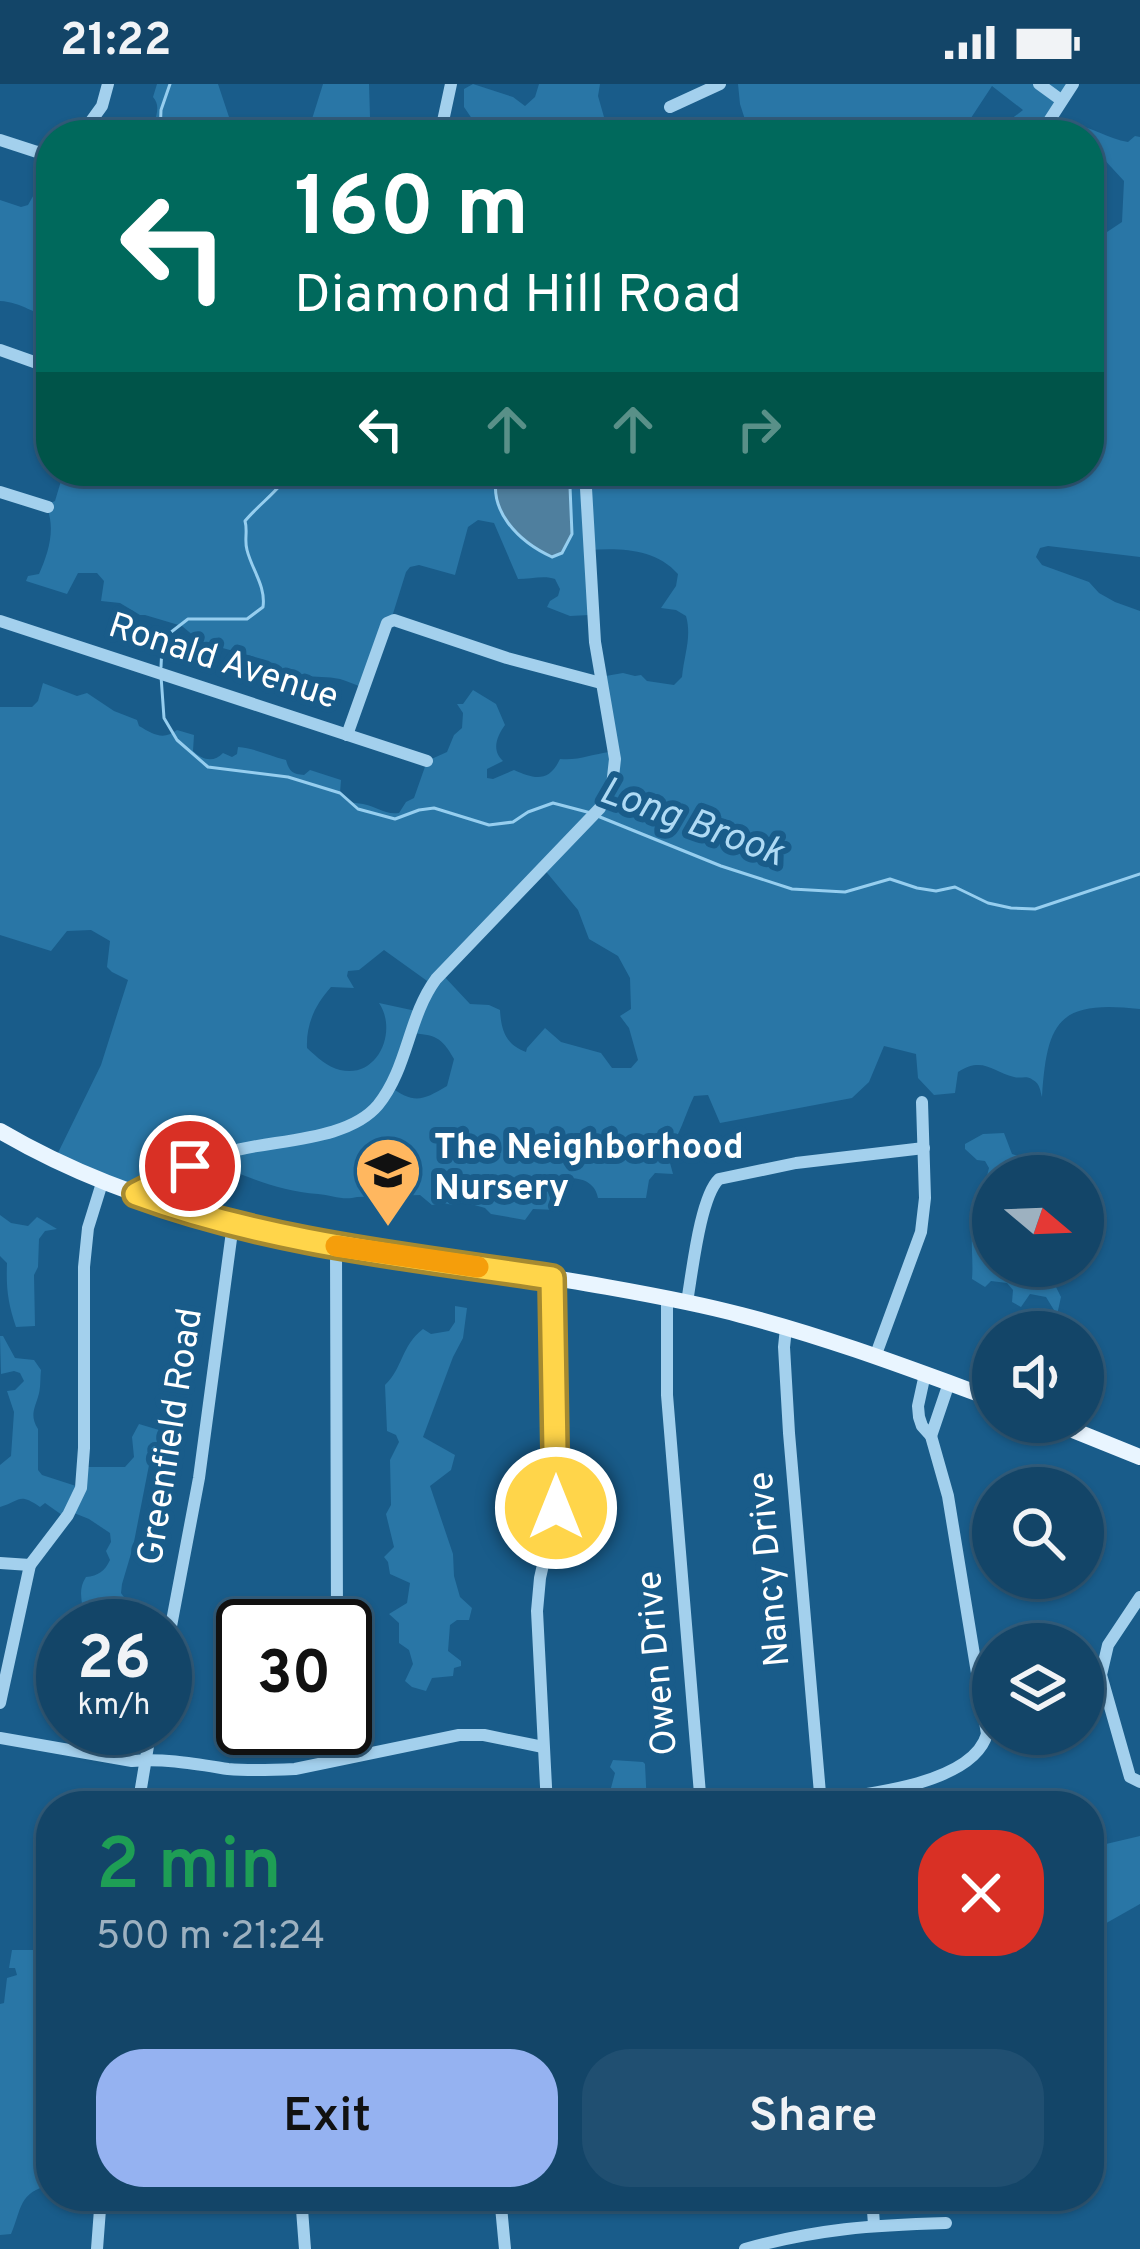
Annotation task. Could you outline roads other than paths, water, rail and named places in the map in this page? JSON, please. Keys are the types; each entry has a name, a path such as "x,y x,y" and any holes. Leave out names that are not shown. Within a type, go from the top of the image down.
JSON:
{"main road":[{"path":"0,1130 102,1183 233,1224 336,1246 687,1303 786,1328 972,1392"},
{"path":"1104,1443 1140,1457"}],"street":[{"path":"92,120 108,84"},
{"path":"443,120 451,84"},
{"path":"670,107 720,84"},
{"path":"1040,84 1061,100"},
{"path":"1049,120 1073,84"},
{"path":"0,140 36,151"},
{"path":"0,350 36,363"},
{"path":"136,1194 229,1152 347,1126 378,1105 393,1082 422,1001 436,979 588,822 607,796 615,759 595,643 586,486"},
{"path":"0,492 47,507"},
{"path":"347,735 383,632 394,620 507,658 602,683"},
{"name":"Ronald Avenue","path":"0,621 427,761"},
{"path":"875,1357 921,1232 925,1198 922,1102"},
{"path":"687,1303 705,1207 719,1179 796,1163 924,1148"},
{"path":"0,1703 30,1565 76,1502 83,1474 84,1267 88,1228 102,1183"},
{"name":"Greenfield Road","path":"176,1599 199,1478 233,1224"},
{"path":"336,1246 337,1599"},
{"path":"547,1791 538,1594 556,1508 552,1278"},
{"name":"Owen Drive","path":"667,1299 667,1395 700,1791"},
{"name":"Nancy Drive","path":"786,1328 789,1433 820,1791"},
{"path":"895,1791 973,1757 985,1742 988,1724 952,1513 918,1406 925,1374"},
{"path":"931,1436 949,1383"},
{"path":"0,1563 30,1565"},
{"path":"1140,1597 1108,1645 1101,1675 1130,1777 1140,1782"},
{"path":"0,1738 131,1761 270,1770 296,1769 459,1735 544,1747"},
{"path":"141,1791 148,1755"},
{"path":"97,2249 100,2211"},
{"path":"303,2211 304,2249"},
{"path":"501,2211 505,2249"},
{"path":"873,2211 874,2225"},
{"path":"745,2249 814,2232 946,2224"}],"waterway":[{"name":"Long Brook","path":"161,120 170,84"},
{"name":"Long Brook","path":"161,667 166,636 188,619 247,619 263,607 261,585 246,546 245,521 280,486"},
{"name":"Long Brook","path":"161,676 164,718 177,740 208,767 288,777 340,793 358,809 395,819 434,808 489,825 513,822 553,803 591,813"},
{"name":"Long Brook","path":"600,817 792,889 845,892 890,879 936,891 955,887 988,903 1035,909 1140,874"}],"place":[{"name":"The Neighborhood Nursery","path":"388,1229"}]}
